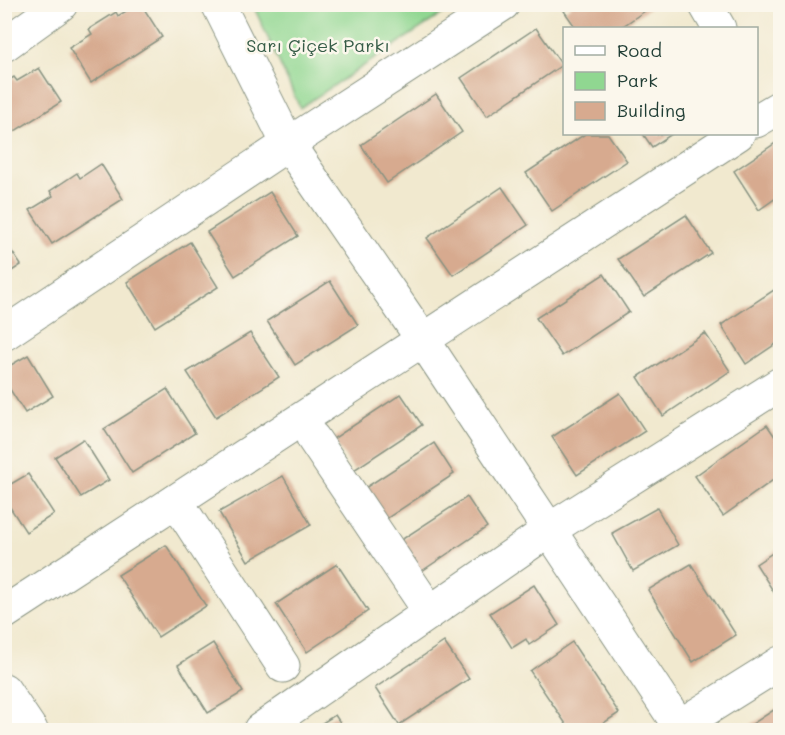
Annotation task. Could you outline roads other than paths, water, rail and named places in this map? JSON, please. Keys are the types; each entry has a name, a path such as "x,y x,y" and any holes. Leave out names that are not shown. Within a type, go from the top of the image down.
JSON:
{"street":[{"path":"4,45 61,4"},
{"path":"218,4 288,144 423,339 678,729 779,666"},
{"path":"4,334 288,144 503,4"},
{"path":"705,4 718,27"},
{"path":"4,613 736,135"},
{"path":"260,730 549,530 780,384"},
{"path":"313,438 430,612"},
{"path":"176,501 283,666"},
{"path":"4,690 31,730"}],"park label":[{"name":"Sarı Çiçek Parkı","path":"318,46"}]}
